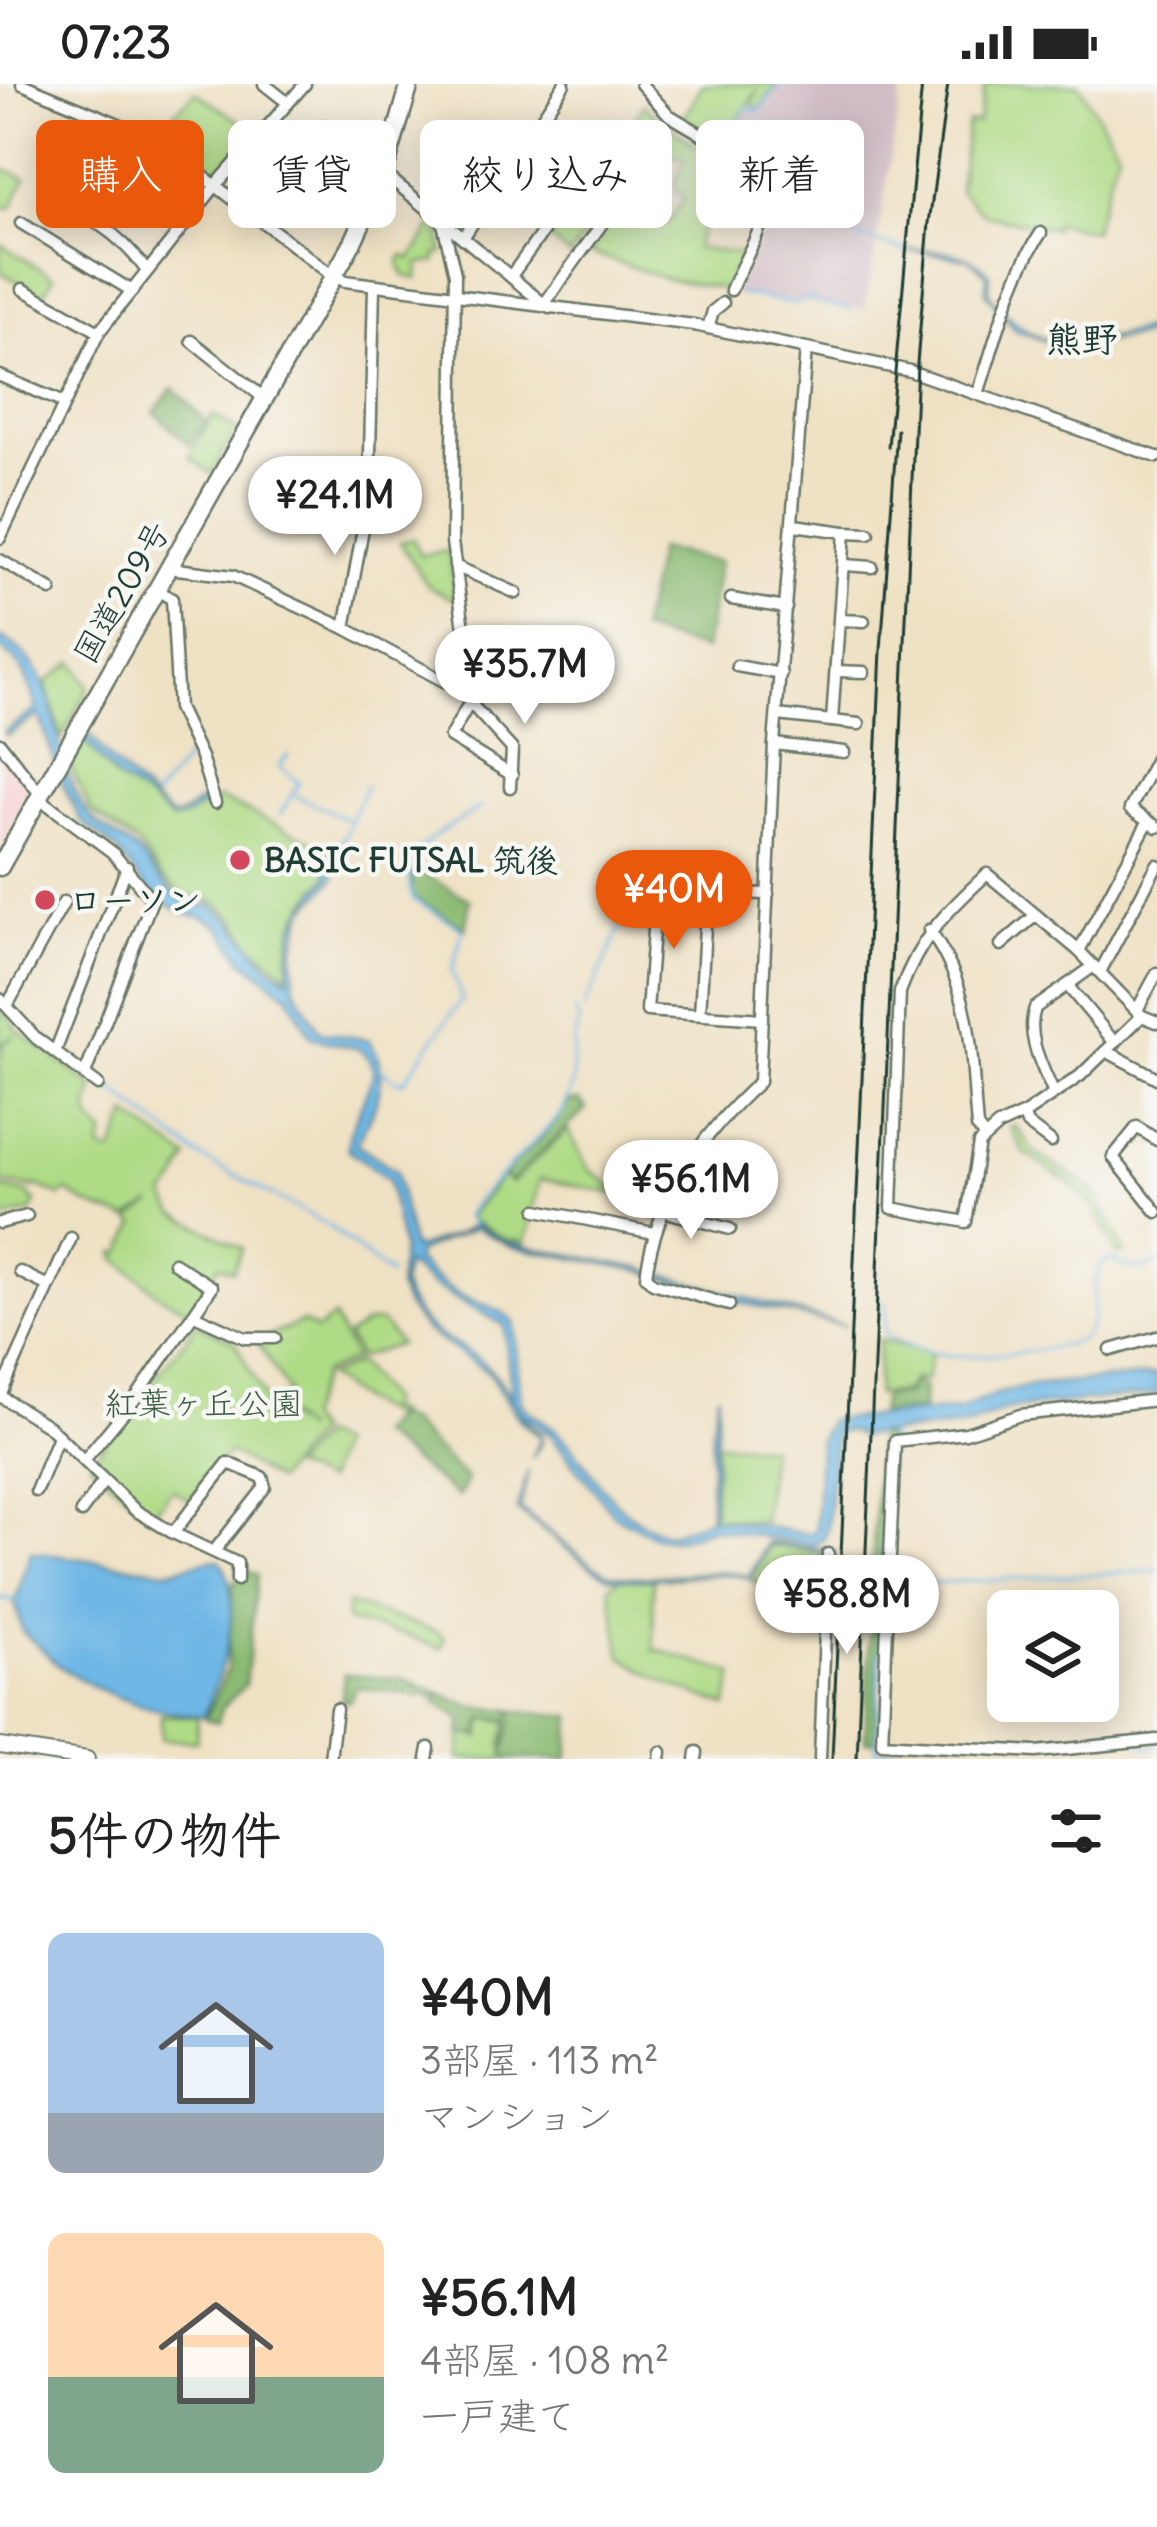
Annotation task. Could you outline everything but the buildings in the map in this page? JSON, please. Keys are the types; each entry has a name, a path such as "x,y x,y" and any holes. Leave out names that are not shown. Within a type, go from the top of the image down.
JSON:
{"highway":[{"name":"国道209号","path":"396,134 410,84"},
{"name":"国道209号","path":"0,867 359,228"}],"main road":[{"path":"0,1746 82,1759"}],"street":[{"path":"22,84 155,140 334,278 374,287 708,328 917,372 1157,457"},
{"path":"59,99 61,84"},
{"path":"264,84 288,103"},
{"path":"0,538 99,332 217,184 305,84"},
{"path":"540,120 564,84"},
{"path":"641,84 669,115 718,144 753,188 766,191 754,245 731,290"},
{"path":"396,183 420,204"},
{"path":"21,223 132,291"},
{"path":"108,228 147,271"},
{"path":"169,568 233,576 345,628 469,697 512,749 511,781 450,737 469,697 470,672 451,520 455,274 444,228"},
{"path":"450,228 547,306"},
{"path":"463,238 469,228"},
{"path":"511,276 546,228"},
{"path":"547,306 600,228"},
{"path":"978,394 1025,256 1041,233"},
{"path":"345,628 369,495 374,287"},
{"path":"23,289 99,332"},
{"path":"708,328 713,311 723,303"},
{"path":"192,341 265,399"},
{"path":"728,1305 653,1283 646,1276 663,1211 703,1138 759,1082 774,744 806,349"},
{"path":"0,376 64,403"},
{"path":"794,525 869,533"},
{"path":"832,722 845,532"},
{"path":"0,560 51,590"},
{"path":"844,565 872,567"},
{"path":"455,566 516,593"},
{"path":"157,590 172,599 178,708 201,757 214,803"},
{"path":"731,599 786,608"},
{"path":"840,620 864,621"},
{"path":"737,666 781,674"},
{"path":"836,671 864,672"},
{"path":"777,715 859,724"},
{"path":"0,743 40,796 112,851 152,900 85,1074"},
{"path":"774,744 844,752"},
{"path":"1079,951 1152,824 1130,809 1157,758"},
{"path":"1054,1094 1035,1051 1034,1008 1097,969 1157,865"},
{"path":"55,1052 127,867"},
{"path":"1157,973 1140,1013 1080,1076 984,1136 966,1222 892,1208 900,992 929,930 987,874 1079,951 1140,1013 1157,1022"},
{"path":"762,1018 647,1011 656,891 768,894"},
{"path":"700,1014 706,891"},
{"path":"76,919 62,906 3,1003 36,1038 98,1085"},
{"path":"1001,945 1036,915"},
{"path":"929,930 958,975 966,1002 977,1127 984,1136"},
{"path":"1067,985 1110,1047 1157,1078"},
{"path":"1024,1114 1027,1124 1051,1142"},
{"path":"1157,1140 1137,1126 1113,1157 1157,1212"},
{"path":"537,1210 654,1233"},
{"path":"663,1211 730,1228"},
{"path":"0,1222 28,1216"},
{"path":"71,1238 1,1393 85,1459 135,1510 237,1563 237,1580"},
{"path":"85,1459 134,1399 212,1287 174,1262"},
{"path":"20,1272 48,1286"},
{"path":"194,1316 245,1339 275,1338"},
{"path":"1111,1350 1157,1337"},
{"path":"1157,1400 1036,1412 966,1433 895,1441 882,1743 1036,1752 1157,1740"},
{"path":"36,1491 58,1436"},
{"path":"173,1533 227,1462 262,1478 265,1487 215,1550"},
{"path":"81,1512 103,1482"},
{"path":"820,1759 828,1554"},
{"path":"330,1759 335,1709"}],"shaded area":[{"path":"780,84 903,84 865,309 734,295 742,266 758,247 764,228 864,228 864,120 741,120 750,107 759,112"},
{"path":"0,751 30,791 0,847"}],"green space":[{"path":"703,84 778,84 758,110 752,104 758,89 738,120 696,120 696,126 683,118"},
{"path":"985,84 1079,84 1118,150 1093,231 1055,223 1054,229 985,215 959,191 968,123 978,123"},
{"path":"196,92 238,120 228,120 228,160 214,174 204,166 204,120 167,120"},
{"path":"644,104 661,120 634,120"},
{"path":"672,128 696,146 696,228 703,228 695,248 742,254 725,289 663,278 589,252 605,228 672,228 672,216 684,200 674,186 685,160 672,154"},
{"path":"0,167 26,178 11,209 0,205"},
{"path":"431,228 437,228 443,253 436,255 436,262 419,264 418,279 404,276 399,263 403,255 411,259"},
{"path":"552,228 589,228 570,256 546,236"},
{"path":"0,244 54,277 43,295 0,272"},
{"path":"173,388 207,422 189,445 154,412"},
{"path":"213,415 236,429 211,474 189,456"},
{"path":"413,539 420,555 449,551 456,600 429,587 400,542"},
{"path":"658,549 719,562 705,650 640,631"},
{"path":"74,662 89,687 62,738 46,682"},
{"name":"BASIC FUTSAL 筑後","path":"84,740 115,778 172,821 220,799 334,851 328,876 296,921 289,976 252,945 217,903 180,893 137,844 91,811 70,765"},
{"path":"414,869 470,900 465,928 414,898"},
{"path":"5,1011 18,1031 95,1088 89,1114 105,1134 100,1149 112,1154 128,1115 188,1158 165,1195 174,1213 242,1248 233,1271 219,1265 192,1311 163,1298 116,1258 115,1252 121,1254 136,1224 130,1220 153,1203 127,1219 88,1205 67,1191 61,1196 34,1185 0,1182 0,1048 14,1035 0,1046 0,1016"},
{"path":"579,1100 586,1109 511,1182 504,1176 555,1122 567,1102"},
{"path":"1015,1125 1034,1152 1094,1191 1125,1252 1117,1254 1093,1206 1072,1185 1024,1153 1010,1127"},
{"path":"568,1130 588,1168 623,1195 634,1184 643,1199 540,1179 526,1242 505,1239 467,1218 503,1176 511,1183"},
{"path":"0,1187 27,1193 36,1202 31,1212 0,1219"},
{"name":"紅葉ヶ丘公園","path":"333,1317 355,1359 323,1373 305,1419 316,1433 276,1481 229,1452 189,1500 172,1489 151,1517 90,1462 197,1324 234,1341 268,1405 304,1431 271,1403 288,1392 257,1341 302,1322 317,1330"},
{"path":"381,1322 399,1344 359,1358 347,1336 367,1323"},
{"path":"879,1340 931,1353 926,1381 913,1379 904,1392 876,1395"},
{"path":"357,1363 389,1402 385,1409 396,1413 390,1417 326,1376"},
{"path":"914,1382 924,1388 922,1410 879,1414 883,1396 906,1394"},
{"path":"395,1416 408,1422 467,1480 458,1497 377,1434"},
{"path":"887,1435 875,1741 865,1741 878,1436"},
{"path":"320,1436 338,1445 326,1482 291,1468"},
{"path":"716,1443 770,1447 763,1522 713,1517"},
{"path":"770,1545 823,1554 820,1638 779,1590 751,1581"},
{"path":"238,1566 257,1575 245,1685 221,1709 218,1722 205,1719 227,1671"},
{"path":"619,1578 653,1579 654,1653 655,1649 734,1674 727,1706 666,1683 622,1657 610,1586"},
{"path":"347,1603 436,1631 445,1638 441,1649 346,1621"},
{"path":"344,1674 403,1679 438,1693 437,1698 356,1687 351,1700 345,1702"},
{"path":"440,1693 474,1707 512,1710 511,1717 514,1711 572,1716 568,1759 509,1759 504,1754 511,1720 483,1718 479,1736 461,1734 462,1720 436,1702"},
{"path":"161,1715 198,1717 196,1741 161,1739"},
{"path":"484,1719 507,1721 503,1746 507,1759 459,1759 462,1734 481,1737"}],"water":[{"path":"908,250 952,253 972,260 990,274 989,293 998,306 1022,327 1050,341 1081,345 1154,328 1157,333 1068,349 1015,330 986,293 987,274 969,259"},
{"path":"0,637 23,653 38,673 75,794 89,815 134,850 179,897 212,905 230,919 270,967 289,979 296,924 307,904 329,878 327,869 338,852 334,880 304,911 294,950 295,988 320,1032 369,1040 377,1054 379,1092 357,1144 396,1171 412,1249 474,1224 506,1242 640,1268 846,1326 733,1301 642,1271 513,1247 475,1228 418,1252 415,1260 443,1285 514,1323 521,1403 560,1434 609,1495 634,1517 668,1534 709,1519 712,1426 718,1393 712,1518 811,1534 816,1528 819,1441 829,1420 959,1410 1030,1386 1157,1375 1157,1394 1008,1409 966,1426 859,1436 835,1432 827,1531 814,1545 711,1528 674,1540 655,1537 614,1515 551,1435 520,1412 512,1399 504,1325 431,1285 406,1264 401,1285 422,1320 482,1362 526,1421 541,1434 542,1442 532,1458 541,1438 519,1419 489,1373 425,1330 406,1306 398,1288 402,1249 388,1179 348,1149 374,1074 366,1054 311,1037 289,996 243,960 221,928 178,911 149,892 118,851 81,821 62,783 39,715 6,736 4,732 37,709 21,667 0,649"},
{"path":"89,734 172,817 206,797 208,801 186,817 172,820 116,778 86,742"},
{"path":"528,1471 520,1509 610,1574 749,1576 768,1542 836,1552 769,1544 750,1578 625,1579 608,1576 578,1557 517,1510"},
{"path":"31,1552 167,1571 221,1561 228,1579 231,1618 204,1716 150,1708 99,1689 61,1667 23,1633 15,1603"}],"waterway":[{"path":"739,120 748,107 758,112 779,84"},
{"path":"837,228 909,252"},
{"path":"739,294 796,304 812,297 816,303 850,309"},
{"path":"154,798 191,753"},
{"path":"288,755 279,766 299,783 292,794 351,821"},
{"path":"338,852 366,785"},
{"path":"280,814 292,795"},
{"path":"383,1071 404,1081 462,999 452,971 463,929 413,899 409,880 411,865 428,841 482,806"},
{"path":"584,1009 630,906"},
{"path":"473,1225 466,1215 478,1199 562,1113 573,1084 579,1019 574,1011"},
{"path":"101,1081 200,1157 326,1224 390,1275"},
{"path":"885,1302 885,1334 914,1348 959,1356 1043,1349 1086,1334 1104,1262 1115,1260 1136,1269 1157,1263"},
{"path":"889,1433 876,1749 1030,1759"},
{"path":"895,1585 1157,1571"},
{"path":"0,1598 16,1600"},
{"path":"1141,1747 1157,1746"},
{"path":"1039,1759 1066,1754"}],"railway":[{"path":"888,447 922,84"},
{"path":"857,1759 917,363 948,84"},
{"path":"832,1759 881,650 897,430"}],"place":[{"name":"BASIC FUTSAL 筑後","path":"240,860"},
{"name":"ローソン","path":"45,900"}],"district":[{"name":"熊野","path":"1082,339"}]}
